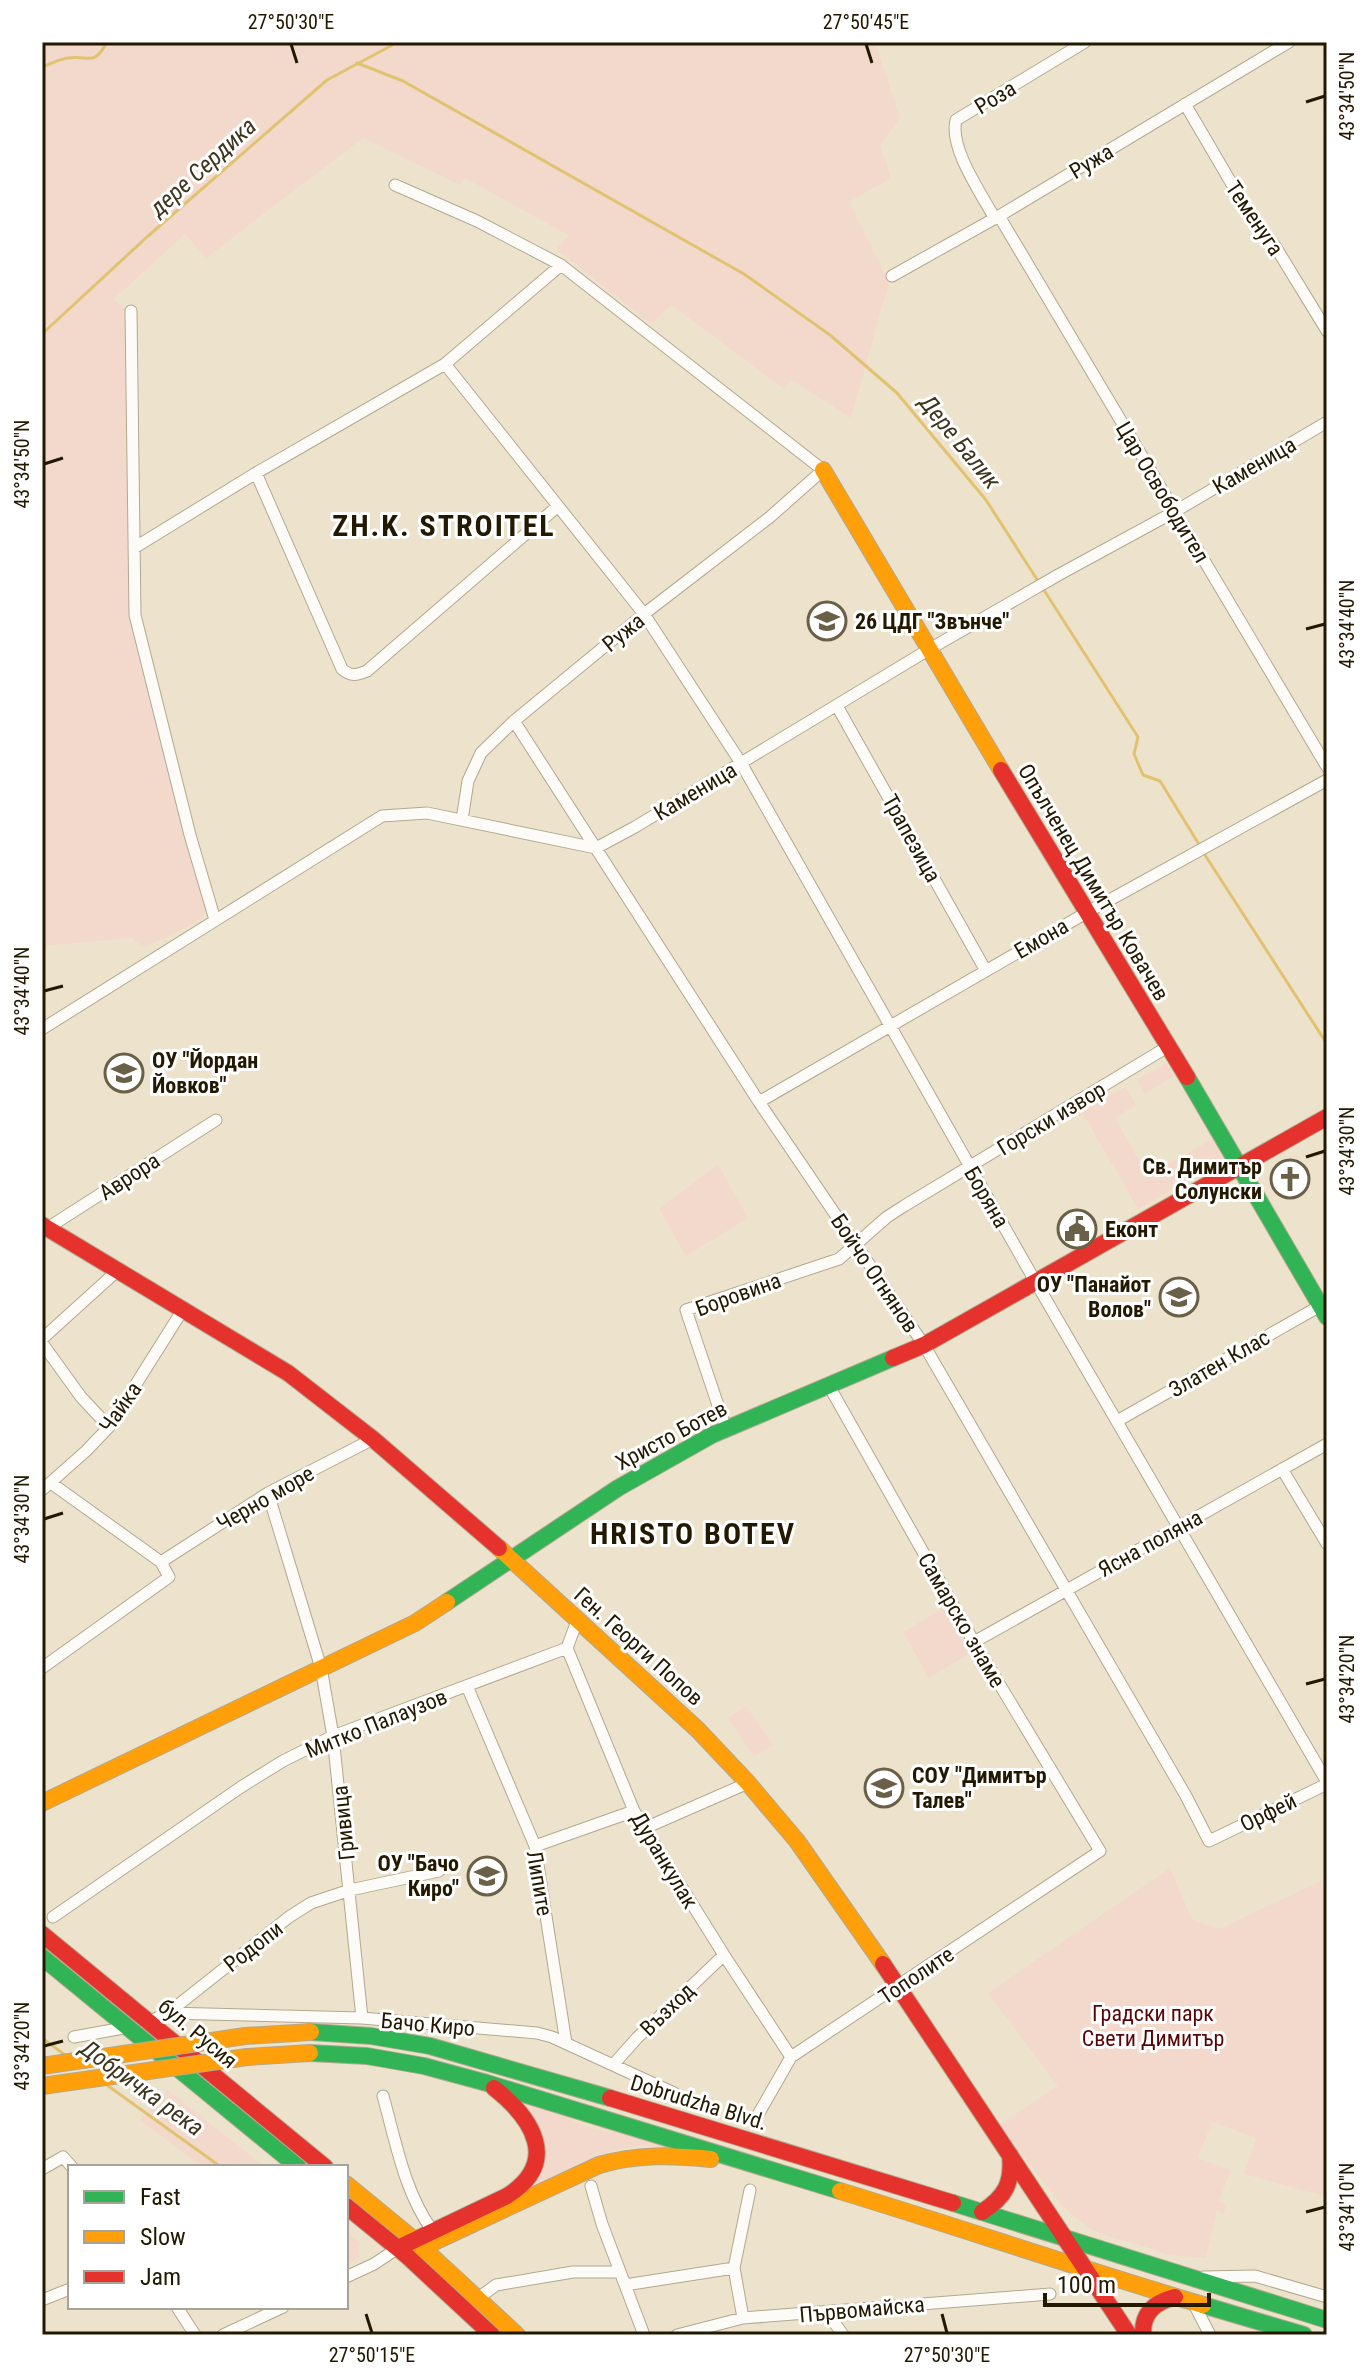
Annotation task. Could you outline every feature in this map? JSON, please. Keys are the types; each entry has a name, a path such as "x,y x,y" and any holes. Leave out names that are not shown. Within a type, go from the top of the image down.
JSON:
{"main road":[{"name":"Опълченец Димитър Ковачев","path":"823,470 928,650 1169,1046 1324,1311"},
{"name":"Христо Ботев","path":"42,1803 415,1623 510,1557 630,1481 726,1429 924,1345 1327,1117"},
{"name":"Ген. Георги Попов","path":"44,1228 288,1373 373,1439 510,1557 698,1730 797,1841 898,1986 1129,2335"},
{"name":"бул. Русия","path":"42,1934 323,2165"},
{"name":"бул. Русия","path":"42,1957 296,2165"},
{"name":"Dobrudzha Blvd.","path":"42,2066 245,2036 311,2032 371,2036 430,2046 982,2212 1327,2320"},
{"name":"Dobrudzha Blvd.","path":"42,2086 247,2057 310,2053 424,2066 982,2234 1084,2270 1304,2335"},
{"path":"410,2247 432,2230 508,2195 530,2177 537,2148 535,2133 528,2119 513,2103 487,2083"},
{"path":"982,2212 998,2202 1008,2188 1012,2172 1010,2154"},
{"path":"410,2247 459,2231 599,2165 623,2157 670,2155 748,2163"},
{"path":"348,2186 492,2335"},
{"path":"348,2207 457,2281 517,2335"},
{"path":"457,2281 448,2264 446,2249 459,2231"},
{"path":"1143,2335 1144,2319 1151,2308 1175,2297"}],"street":[{"name":"Роза","path":"997,217 957,146 956,120 1085,42"},
{"name":"Ружа","path":"892,276 997,217 1289,42"},
{"name":"Теменуга","path":"1185,104 1257,227 1275,246 1327,331"},
{"path":"395,185 477,221 561,265 823,470"},
{"name":"Цар Освободител","path":"997,217 1327,767"},
{"path":"134,548 256,473 445,364 561,265"},
{"path":"131,311 135,615 190,835 215,920"},
{"name":"Боряна","path":"445,364 644,614 741,763 1035,1281 1327,1783"},
{"name":"Каменица","path":"596,848 1022,595 1174,512 1327,422"},
{"name":"Ружа","path":"462,820 468,781 474,766 481,753 514,721 644,614 770,517 823,470"},
{"path":"256,473 342,669 348,674 357,675 367,671 558,506"},
{"name":"Трапезица","path":"837,706 986,971"},
{"name":"Бойчо Огнянов","path":"514,721 759,1102 924,1345 1186,1796 1209,1841"},
{"name":"Емона","path":"759,1102 1086,913 1327,780"},
{"path":"42,1029 382,816 427,813 596,848"},
{"name":"Горски извор","path":"856,1245 887,1217 1169,1046"},
{"name":"Аврора","path":"44,1228 216,1120"},
{"name":"Боровина","path":"726,1429 686,1310 839,1259 856,1245"},
{"path":"109,1427 81,1397 42,1341 116,1272"},
{"name":"Чайка","path":"46,1486 109,1427 182,1311"},
{"name":"Златен Клас","path":"1117,1421 1324,1311"},
{"name":"Самарско знаме","path":"829,1386 974,1642 1100,1851"},
{"name":"Черно море","path":"161,1562 268,1493 373,1439"},
{"name":"Ясна поляна","path":"974,1642 1327,1444"},
{"path":"1282,1469 1327,1544"},
{"path":"42,1668 169,1577 161,1562 46,1486"},
{"name":"Гривица","path":"268,1493 321,1668 333,1736 362,2018"},
{"path":"567,1648 577,1621"},
{"name":"Митко Палаузов","path":"53,1917 283,1761 333,1736 567,1648"},
{"name":"Дуранкулак","path":"567,1648 634,1811 791,2057"},
{"name":"Липите","path":"467,1686 535,1846 566,2043"},
{"path":"645,1828 748,1783"},
{"name":"Орфей","path":"1209,1841 1327,1783"},
{"path":"535,1846 634,1811"},
{"name":"Тополите","path":"755,2120 791,2057 1100,1851"},
{"name":"Родопи","path":"74,2037 151,2022 168,2013 311,1903 350,1890 439,1871"},
{"name":"Възход","path":"613,2065 724,1955"},
{"name":"Бачо Киро","path":"168,2013 362,2018 523,2032 552,2037 674,2093"},
{"path":"383,2096 408,2185 419,2212 432,2230"},
{"path":"42,2169 63,2157 70,2165"},
{"path":"591,2186 644,2335"},
{"path":"743,2318 734,2268 750,2190"},
{"path":"348,2276 410,2247"},
{"path":"625,2285 734,2268"},
{"path":"477,2299 496,2285 573,2272 620,2272"},
{"path":"1185,2277 1255,2276 1327,2297"},
{"path":"42,2300 68,2290"},
{"name":"Първомайска","path":"677,2335 743,2318 1050,2294"},
{"path":"1193,2301 1210,2335"},
{"path":"178,2309 195,2335"},
{"path":"224,2335 279,2309"},
{"path":"827,2312 843,2335"}],"green space":[{"path":"42,42 875,42 900,118 880,146 891,178 849,202 889,282 851,418 792,380 784,389 671,305 651,324 556,249 568,235 465,178 460,185 363,138 206,258 185,234 114,299 126,311 130,615 205,904 205,912 197,922 143,948 132,938 42,946"},
{"path":"1166,1063 1174,1076 1145,1094 1137,1080"},
{"path":"1125,1087 1136,1105 1115,1118 1148,1176 1212,1139 1224,1160 1138,1209 1082,1112"},
{"path":"718,1164 748,1218 686,1256 659,1209"},
{"path":"949,1605 975,1650 929,1678 903,1632"},
{"path":"746,1706 773,1745 754,1757 728,1718"},
{"name":"Градски парк Свети Димитър","path":"1170,1868 1192,1919 1219,1929 1327,1878 1327,2197 1244,2174 1256,2138 1212,2122 1198,2158 1231,2170 1219,2201 1227,2206 1223,2213 1217,2210 1206,2258 1168,2255 1089,2228 1063,2207 999,2125 1058,2086 988,1993"},
{"path":"168,2090 262,2165 199,2165 140,2120"},
{"path":"517,2099 568,2116 589,2127 635,2135 684,2149 645,2146 620,2149 533,2187 545,2161 546,2150 541,2130"},
{"path":"348,2233 360,2242 359,2258 348,2264"}],"waterway":[{"path":"42,67 75,57 94,57 107,42"},
{"name":"дере Сердика","path":"42,334 148,236 327,80 398,42"},
{"name":"Дере Балик","path":"357,63 403,81 744,274 830,335 897,393 986,500 1038,581"},
{"name":"Дере Балик","path":"1042,587 1138,737 1134,754 1143,775 1160,781 1200,846"},
{"name":"Дере Балик","path":"1203,852 1327,1044"},
{"name":"Добричка река","path":"42,2038 65,2055"},
{"name":"Добричка река","path":"104,2083 218,2165"}],"traffic: fast":[{"path":"1187,1077 1327,1317"},
{"path":"447,1602 618,1488 712,1435 893,1358"},
{"path":"42,1957 296,2165"},
{"path":"311,2032 371,2036 430,2046 610,2098"},
{"path":"310,2053 367,2056 424,2066 840,2191"},
{"path":"953,2203 1327,2320"},
{"path":"1203,2305 1304,2335"}],"traffic: slow":[{"path":"823,470 1001,770"},
{"path":"499,1548 698,1730 748,1783 797,1841 883,1964"},
{"path":"42,1803 415,1623 447,1602"},
{"path":"42,2066 245,2036 311,2032"},
{"path":"42,2086 247,2057 310,2053"},
{"path":"406,2255 599,2165 655,2156 711,2159"},
{"path":"348,2186 413,2239 517,2335"},
{"path":"840,2191 1203,2305"}],"traffic: jam":[{"path":"1001,770 1187,1077"},
{"path":"893,1358 924,1345 1327,1117"},
{"path":"42,1225 288,1373 373,1439 499,1548"},
{"path":"42,1934 323,2165"},
{"path":"883,1964 1129,2335"},
{"path":"398,2248 507,2196 524,2183 533,2169 537,2155 529,2126 494,2088"},
{"path":"610,2098 953,2203"},
{"path":"982,2212 1006,2188 1010,2155"},
{"path":"348,2208 406,2255 492,2335"},
{"path":"1143,2335 1145,2320 1151,2310 1175,2297"}],"place":[{"name":"26 ЦДГ \"Звънче\"","path":"827,621"},
{"name":"ОУ \"Йордан Йовков\"","path":"124,1073"},
{"name":"Св. Димитър Солунски","path":"1290,1179"},
{"name":"Еконт","path":"1077,1229"},
{"name":"ОУ \"Панайот Волов\"","path":"1179,1297"},
{"name":"СОУ \"Димитър Талев\"","path":"884,1788"},
{"name":"ОУ \"Бачо Киро\"","path":"487,1876"}],"district":[{"name":"ZH.K. STROITEL","path":"444,526"},
{"name":"HRISTO BOTEV","path":"693,1534"}]}
